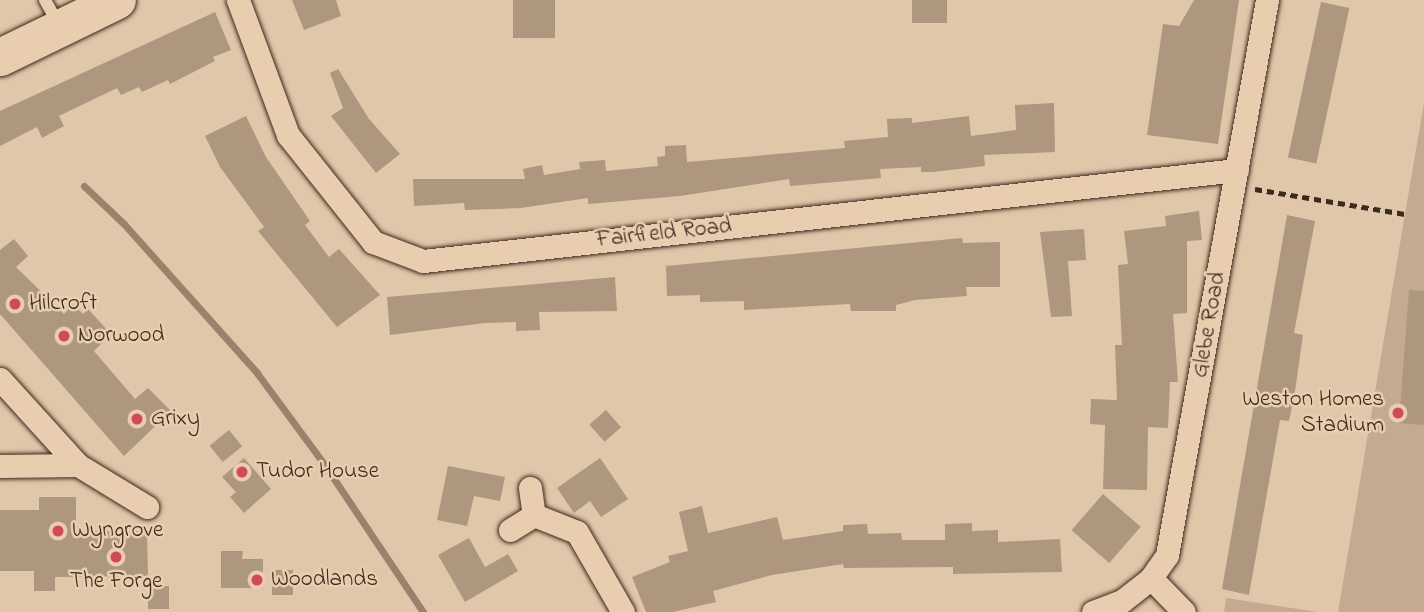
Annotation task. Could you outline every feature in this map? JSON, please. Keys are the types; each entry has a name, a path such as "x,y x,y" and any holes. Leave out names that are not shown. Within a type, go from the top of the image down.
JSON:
{"main road":[{"path":"0,57 53,14 117,0"}],"street":[{"name":"Fairfield Road","path":"238,0 288,135 373,242 423,261 1236,178"},
{"name":"Glebe Road","path":"1093,612 1122,601 1151,578 1167,555 1176,521 1267,0"},
{"path":"0,379 78,465 147,507"},
{"path":"0,466 78,465"},
{"path":"530,488 534,515"},
{"path":"510,530 534,515"},
{"path":"534,515 578,532 623,612"},
{"path":"1151,578 1184,612"}],"path":[{"path":"1236,178 1405,214"}],"shaded area":[{"name":"Weston Homes Stadium","path":"1424,103 1424,612 1338,612 1405,214"},
{"path":"1226,598 1318,612 1224,612"}],"building":[{"path":"292,0 336,0 341,16 304,30"},
{"path":"513,0 555,0 555,38 513,38"},
{"path":"912,0 947,0 947,23 912,23"},
{"path":"1194,0 1239,0 1218,144 1147,135 1163,24 1179,26"},
{"path":"1321,2 1349,8 1316,164 1288,158"},
{"path":"215,12 231,50 213,57 215,61 170,84 168,80 142,92 139,87 121,95 117,88 59,116 64,126 42,138 37,127 0,146 0,111"},
{"path":"338,69 369,119 400,154 376,173 331,116 343,108 330,73"},
{"path":"1054,103 1055,152 984,155 985,166 933,172 921,172 921,167 880,169 881,178 790,186 789,179 680,196 588,204 588,198 521,208 465,210 464,203 414,206 413,179 525,179 523,169 542,165 544,175 580,169 579,162 605,160 606,171 658,166 657,157 665,156 665,146 686,145 687,162 845,148 844,141 888,137 887,119 912,118 912,123 969,116 971,136 1016,130 1015,105"},
{"path":"246,116 266,157 310,221 305,225 329,257 339,249 380,295 337,327 258,231 264,227 220,167 205,136"},
{"path":"1199,211 1202,240 1187,241 1187,313 1173,314 1178,382 1170,382 1168,428 1148,427 1147,490 1103,489 1105,425 1090,424 1091,399 1117,400 1115,345 1122,345 1118,265 1128,264 1124,231 1166,226 1165,216"},
{"path":"1287,215 1315,221 1294,333 1303,335 1294,398 1289,421 1280,420 1249,595 1222,589"},
{"path":"1084,229 1086,260 1068,261 1072,316 1051,317 1040,232"},
{"path":"962,238 963,243 1000,242 1000,287 966,287 967,296 915,300 896,305 896,311 851,311 850,304 744,310 744,301 700,302 700,295 667,296 666,266"},
{"path":"14,239 28,256 16,267 64,314 73,304 83,314 88,309 111,334 94,351 135,399 148,388 171,411 124,456 0,314 0,250"},
{"path":"615,277 617,311 539,312 540,330 516,331 516,322 485,323 390,335 387,297"},
{"path":"1409,290 1424,291 1424,425 1399,423"},
{"path":"606,410 621,427 604,442 589,424"},
{"path":"229,430 242,446 223,462 210,446"},
{"name":"Tudor House","path":"244,458 271,489 244,513 230,497 236,492 222,477"},
{"path":"600,458 628,499 601,517 590,501 574,513 557,488"},
{"path":"448,466 505,477 500,501 474,496 467,526 437,520"},
{"path":"1103,494 1141,527 1109,563 1072,530"},
{"path":"39,497 76,497 76,531 147,531 148,576 55,577 55,591 34,591 34,571 0,571 0,510 39,510"},
{"path":"702,506 708,533 777,517 783,540 843,531 843,525 867,524 868,534 901,533 902,540 945,540 945,524 972,523 972,531 998,530 998,542 1060,539 1062,572 953,574 953,567 844,568 843,564 772,575 713,591 716,602 673,612 646,612 632,577 670,562 668,556 688,551 679,512"},
{"path":"469,538 485,567 508,554 518,571 465,602 438,555"},
{"name":"Woodlands","path":"221,551 243,551 242,559 263,559 263,588 221,588"},
{"path":"272,570 293,570 293,595 272,595"},
{"path":"148,586 169,586 169,609 148,609"}],"waterway":[{"path":"84,186 124,224 257,373 324,464 423,612"}],"place":[{"name":"Hilcroft","path":"15,304"},
{"name":"Norwood","path":"64,336"},
{"name":"Weston Homes Stadium","path":"1398,413"},
{"name":"Grixy","path":"137,419"},
{"name":"Tudor House","path":"242,472"},
{"name":"Wyngrove","path":"58,531"},
{"name":"The Forge","path":"116,557"},
{"name":"Woodlands","path":"257,580"}]}
